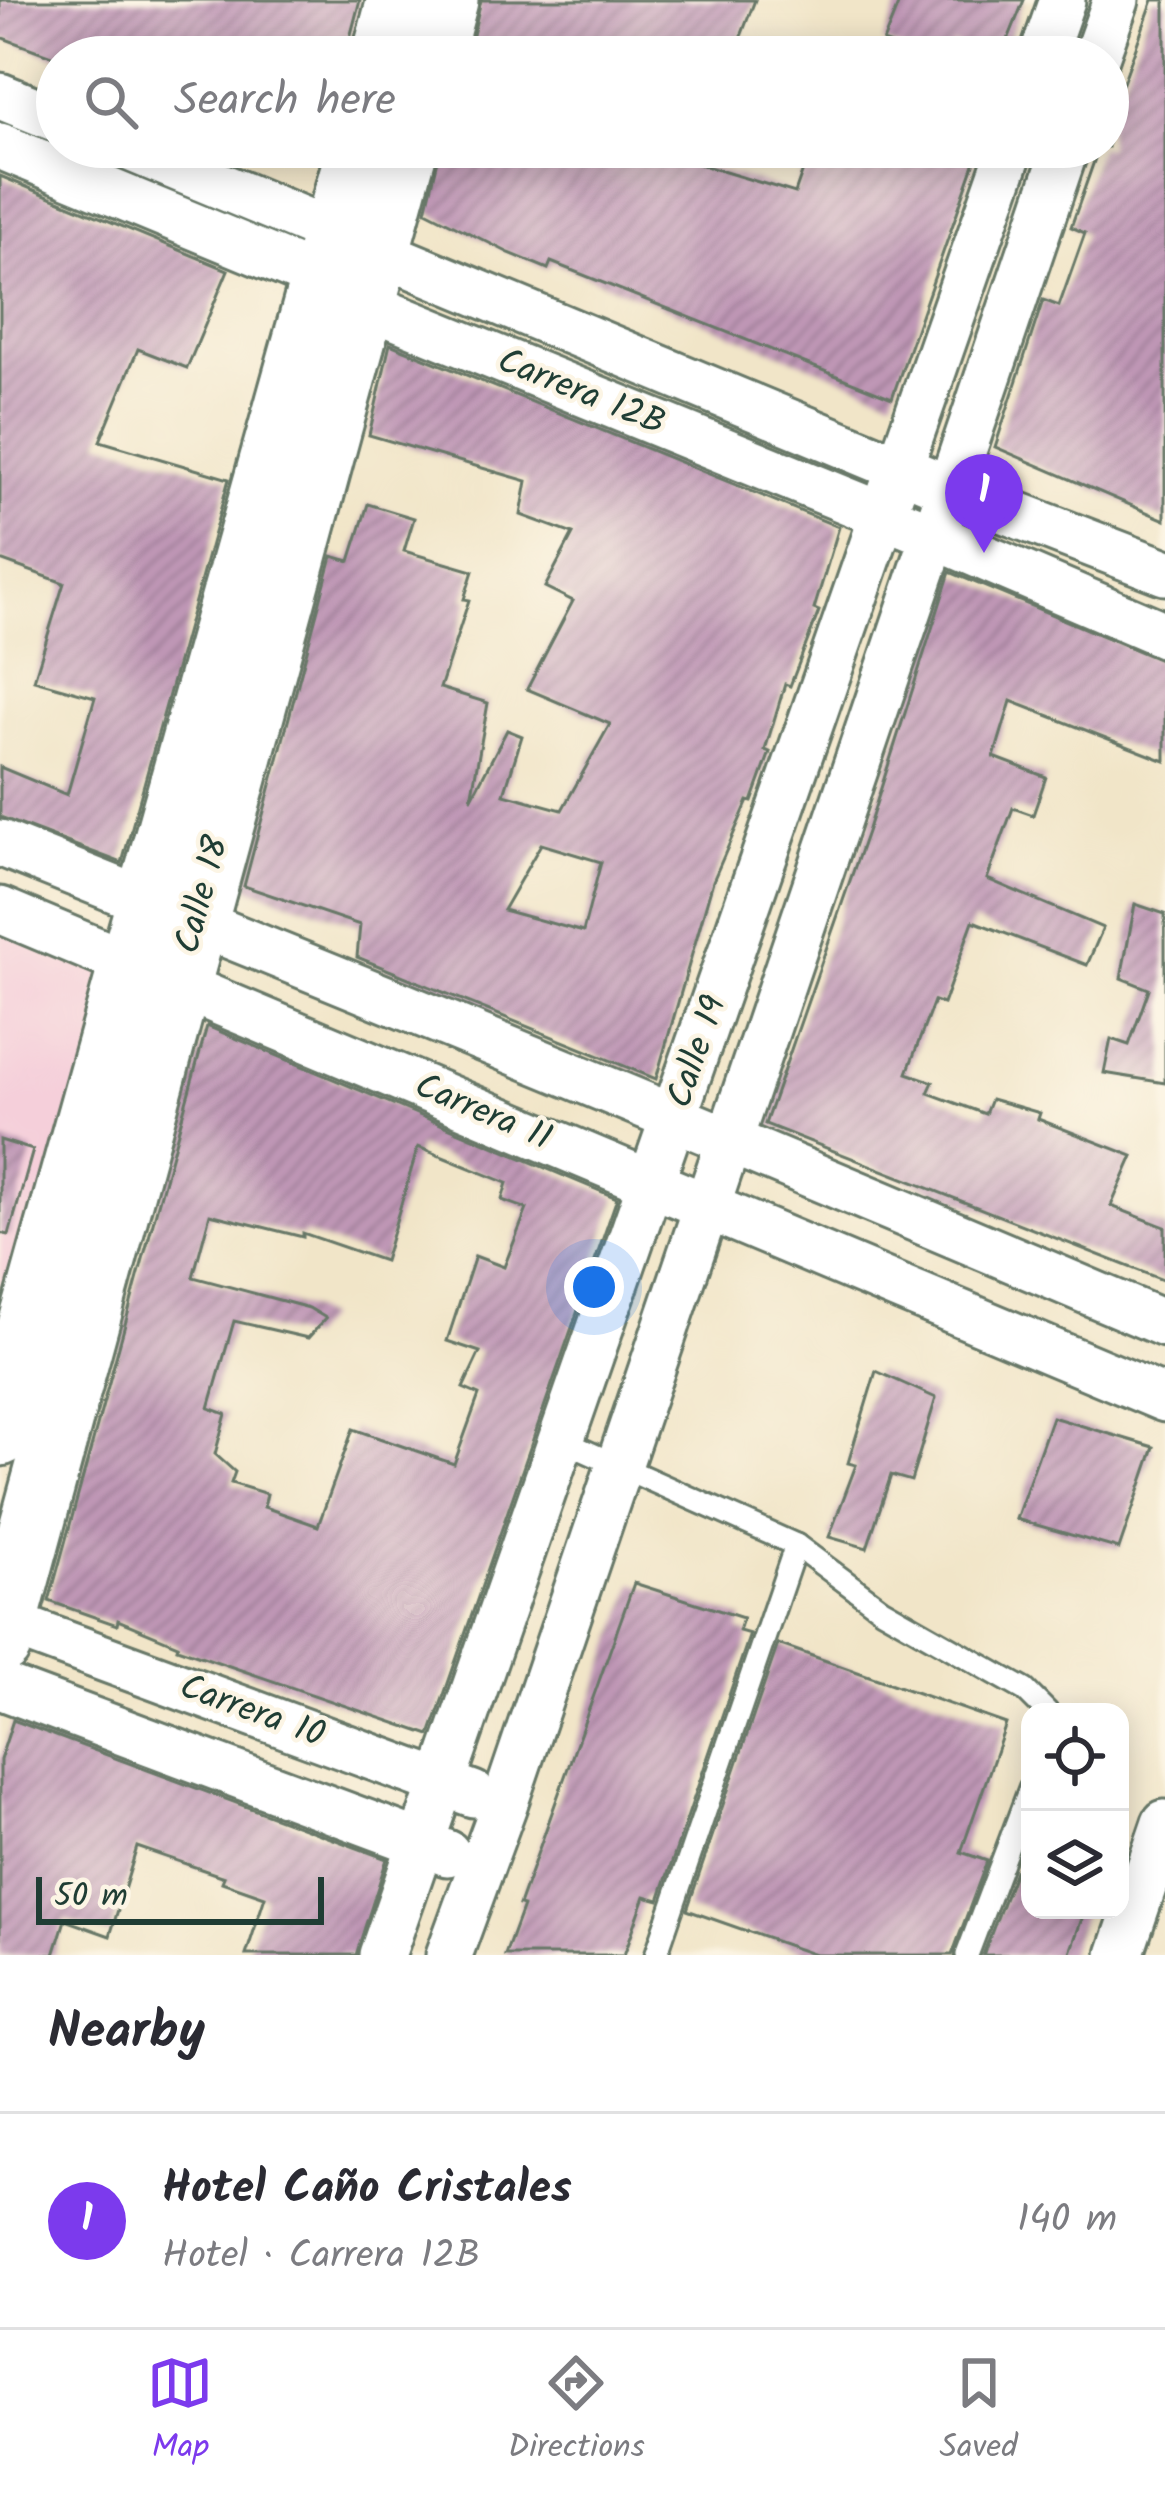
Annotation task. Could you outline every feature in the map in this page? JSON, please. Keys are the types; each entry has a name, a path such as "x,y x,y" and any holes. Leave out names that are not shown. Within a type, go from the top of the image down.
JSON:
{"street":[{"path":"390,36 400,0"},
{"path":"437,36 446,0"},
{"path":"1049,36 1061,0"},
{"path":"1103,36 1116,0"},
{"path":"0,96 36,111"},
{"name":"Carrera 12B","path":"0,146 36,158"},
{"name":"Carrera 12B","path":"64,168 350,266 900,466 1165,572"},
{"name":"Carrera 12B","path":"166,168 350,266 883,515 1165,635"},
{"name":"Calle 18","path":"350,266 357,168"},
{"name":"Calle 18","path":"2,1628 172,910 350,266 396,168"},
{"name":"Calle 19","path":"382,1955 1004,168"},
{"name":"Calle 19","path":"449,1955 504,1805 1059,168"},
{"path":"985,221 1037,231"},
{"path":"824,688 879,700"},
{"name":"Carrera 11","path":"0,843 730,1139 1165,1324"},
{"name":"Carrera 11","path":"0,910 1165,1399"},
{"name":"Calle 18","path":"0,1434 155,975"},
{"name":"Carrera 10","path":"2,1628 241,1708 504,1805"},
{"name":"Carrera 10","path":"0,1686 480,1865"},
{"path":"213,1766 241,1708"},
{"path":"1120,1955 1165,1823"}],"lane":[{"path":"562,1441 796,1546 882,1609 1024,1690 1038,1703"},
{"path":"656,1955 796,1546"},
{"path":"967,1955 1021,1811"}],"shaded area":[{"path":"0,927 113,973 0,1400"}],"building":[{"path":"0,0 360,0 351,36 36,36 36,50 0,37"},
{"path":"481,0 755,0 741,36 473,36"},
{"path":"900,0 1024,0 1009,36 885,36"},
{"path":"1153,0 1165,0 1165,520 995,447 1043,300 1059,306 1085,233 1071,227 1092,168 1129,168 1129,66"},
{"path":"436,168 712,168 795,193 804,168 973,168 892,398 551,262 548,269 426,211"},
{"path":"0,176 228,270 187,368 138,349 100,441 229,479 122,863 0,817 0,767 67,795 95,697 34,680 64,583 0,560"},
{"path":"390,344 839,527 814,609 819,611 790,686 785,684 765,750 770,752 752,802 748,801 713,881 656,1079 357,957 360,925 244,886 332,556 350,561 368,504 414,518 404,551 473,571 464,599 469,600 440,688 488,703 471,799 507,730 522,736 504,794 562,810 610,724 527,689 573,601 545,587 573,534 521,515 527,481 369,435","holes":["541,844 601,862 583,932 503,910"]},
{"path":"950,572 1165,662 1165,761 1011,701 994,757 1046,777 1033,815 1013,808 987,879 1103,928 1087,965 973,921 943,1004 934,1001 907,1073 933,1082 928,1093 985,1114 991,1099 1040,1113 1038,1119 1133,1156 1111,1206 1165,1227 1165,1281 765,1124 868,829"},
{"path":"1135,904 1165,914 1165,1083 1104,1073 1111,1039 1129,1045 1149,989 1121,978"},
{"path":"207,1026 617,1198 430,1735 177,1648 118,1620 117,1625 49,1601","holes":["418,1147 507,1183 502,1200 527,1209 504,1267 475,1256 447,1341 480,1352 463,1388 479,1395 454,1464 353,1429 318,1526 264,1507 267,1494 231,1483 235,1472 215,1454 226,1414 209,1408 234,1321 308,1338 326,1318 309,1308 193,1277 210,1214 303,1237 303,1233 384,1261"]},
{"path":"0,1140 33,1150 9,1235 0,1233"},
{"path":"876,1371 936,1398 911,1481 891,1475 867,1548 829,1537 856,1465 848,1463"},
{"path":"1052,1417 1154,1447 1119,1549 1016,1519"},
{"path":"634,1583 743,1618 739,1631 750,1634 659,1900 645,1896 624,1955 505,1955 523,1906 519,1905"},
{"path":"778,1644 1006,1724 961,1852 987,1861 952,1955 815,1955 687,1910"},
{"path":"13,1720 387,1859 356,1955 246,1955 265,1897 222,1882 224,1877 137,1847 110,1936 65,1920 54,1955 0,1955 0,1760"},
{"path":"1015,1871 1021,1873 1021,1919 1082,1919 1069,1955 983,1955"}],"place":[{"name":"Hotel Caño Cristales","path":"984,553"}]}
